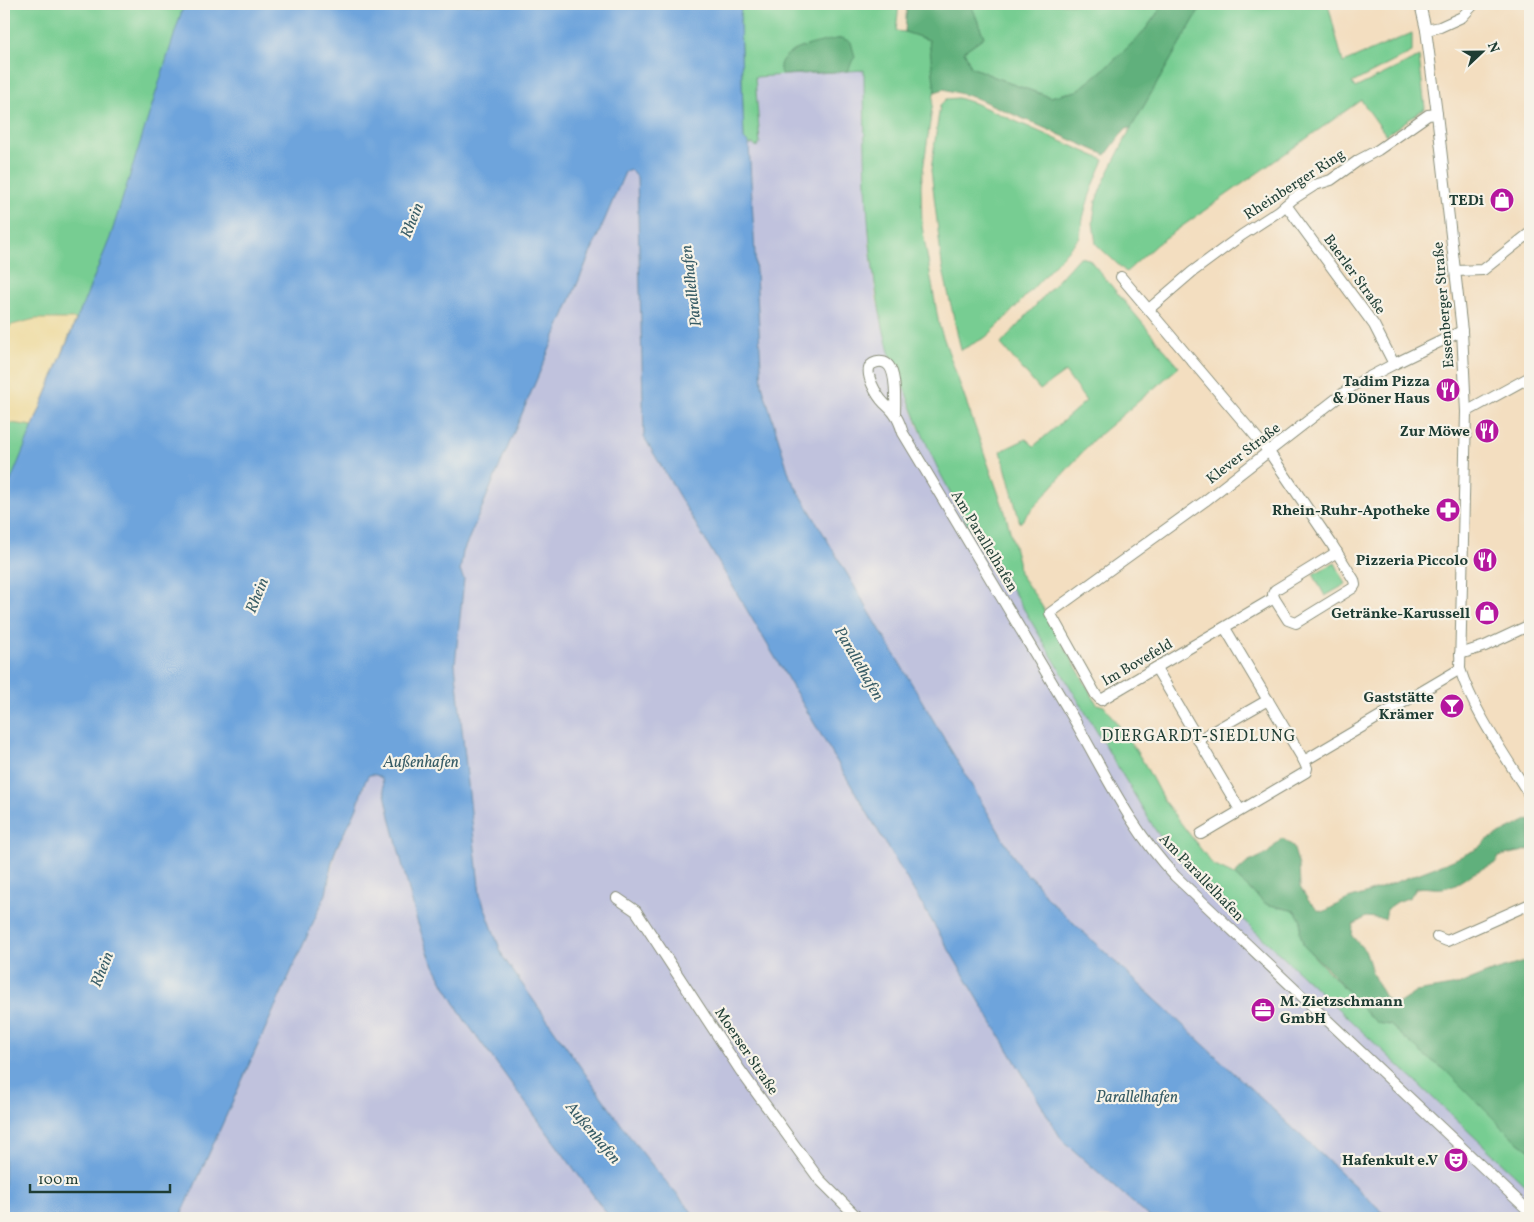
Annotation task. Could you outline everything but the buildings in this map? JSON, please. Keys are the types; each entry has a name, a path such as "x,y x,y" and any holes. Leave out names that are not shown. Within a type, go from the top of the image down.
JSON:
{"street":[{"name":"Essenberger Straße","path":"1420,4 1426,30 1437,114 1462,331 1466,412 1460,669 1464,684 1530,796"},
{"path":"1426,30 1440,27 1462,17 1474,4"},
{"name":"Rheinberger Ring","path":"1149,309 1192,272 1314,185 1331,180 1428,115 1437,114"},
{"name":"Baerler Straße","path":"1286,204 1374,326 1394,364"},
{"path":"1456,271 1483,270 1530,233"},
{"path":"1121,277 1269,452 1337,552 1354,580 1355,585 1296,623 1288,620 1274,598"},
{"name":"Klever Straße","path":"1050,613 1198,506 1354,385 1462,331"},
{"name":"Am Parallelhafen","path":"895,415 893,371 886,362 880,361 870,366 868,370 868,375 874,388 895,415 903,432 1142,836 1161,861 1530,1212"},
{"path":"1466,412 1530,377"},
{"name":"Im Bovefeld","path":"1050,613 1096,695 1101,700 1274,598 1275,590 1337,552"},
{"path":"1460,654 1485,646 1530,625"},
{"path":"1201,834 1306,772 1307,768 1225,628"},
{"path":"1156,668 1240,810"},
{"path":"1304,761 1460,669"},
{"path":"1198,740 1268,700"},
{"name":"Moerser Straße","path":"617,898 636,910 740,1070 819,1180 858,1218"},
{"path":"1437,937 1447,941 1530,904"}],"shaded area":[{"path":"864,70 869,241 876,298 888,348 918,426 957,505 983,547 994,559 1156,831 1172,852 1530,1189 1530,1218 1389,1218 1048,899 1030,875 1028,876 1018,864 790,477 762,385 749,144 760,143 755,77"},
{"path":"631,170 637,177 644,437 1062,1140 1150,1218 697,1218 630,1137 503,957 480,895 455,664 464,579 460,571 463,552 625,172"},
{"path":"374,774 382,780 417,921 431,960 610,1218 180,1218 326,894 336,850 357,808 365,780 369,775"}],"green space":[{"path":"4,4 197,4 4,540"},
{"path":"741,4 899,4 896,31 929,40 935,87 921,185 922,226 939,325 1005,512 1018,561 1019,573 1039,601 1097,704 1104,706 1128,738 1164,801 1213,865 1234,875 1266,904 1295,911 1301,920 1300,933 1304,946 1378,1023 1390,1025 1424,1055 1444,1069 1510,1135 1530,1150 1530,1189 1203,882 1172,852 1156,831 994,559 985,550 964,518 934,460 889,352 874,279 870,244 867,210 864,70 755,77 760,143 757,147 749,144 744,139"},
{"path":"907,4 973,4 972,7 984,37 964,51 971,67 1050,97 1077,91 1142,34 1164,4 1203,4 1131,128 1125,129 1106,155 976,98 944,89 935,92 929,40 905,32"},
{"path":"973,4 1164,4 1142,34 1077,91 1050,97 971,67 964,51 984,37 972,7"},
{"path":"1203,4 1328,4 1343,63 1412,33 1412,52 1352,83 1355,88 1419,57 1425,108 1386,135 1361,100 1157,244 1126,272 1096,244 1093,222 1096,201 1131,128"},
{"path":"842,38 851,42 855,57 848,71 782,75 780,66 783,59 791,53 813,44"},
{"path":"958,98 974,103 1104,160 1086,207 1080,237 1000,324 986,337 961,350 942,265 931,170 940,105 946,99"},
{"path":"1079,257 1089,259 1179,367 1093,440 1020,523 1001,451 1026,439 1034,446 1086,401 1065,372 1040,390 1001,344"},
{"path":"1335,563 1346,584 1325,596 1313,574"},
{"path":"1530,819 1530,849 1499,857 1496,863 1448,887 1416,888 1410,897 1397,902 1387,909 1385,919 1366,917 1353,925 1352,936 1366,952 1372,972 1385,997 1395,1006 1416,992 1458,985 1488,973 1527,961 1530,962 1530,1150 1510,1135 1444,1069 1424,1055 1390,1025 1378,1023 1369,1016 1330,971 1304,946 1300,933 1301,920 1295,911 1266,904 1234,875 1247,863 1268,853 1282,838 1293,846 1299,866 1300,887 1308,900 1318,910 1323,912 1348,899 1451,861 1479,848 1487,840"}],"sand":[{"path":"35,319 76,319 33,426 4,422 4,333 12,325"}],"water":[{"path":"184,4 741,4 744,139 749,144 762,385 790,477 1018,864 1028,876 1030,875 1048,899 1389,1218 1150,1218 1062,1140 644,437 637,177 631,170 625,172 463,552 460,571 464,579 455,664 480,895 503,957 630,1137 697,1218 610,1218 464,1019 446,988 431,960 417,921 382,780 378,776 369,775 365,781 355,812 336,849 326,894 180,1218 4,1218 4,497 110,238"}],"place":[{"name":"TEDi","path":"1502,200"},
{"name":"Tadim Pizza & Döner Haus","path":"1448,390"},
{"name":"Zur Möwe","path":"1487,431"},
{"name":"Rhein-Ruhr-Apotheke","path":"1448,510"},
{"name":"Pizzeria Piccolo","path":"1485,560"},
{"name":"Getränke-Karussell","path":"1487,613"},
{"name":"Gaststätte Krämer","path":"1452,706"},
{"name":"M. Zietzschmann GmbH","path":"1263,1010"},
{"name":"Hafenkult e.V","path":"1456,1160"}],"district":[{"name":"DIERGARDT-SIEDLUNG","path":"1199,735"}],"water label":[{"name":"Rhein","path":"411,220"},
{"name":"Parallelhafen","path":"690,286"},
{"name":"Rhein","path":"256,595"},
{"name":"Parallelhafen","path":"860,663"},
{"name":"Außenhafen","path":"421,761"},
{"name":"Rhein","path":"101,969"},
{"name":"Parallelhafen","path":"1137,1096"},
{"name":"Außenhafen","path":"594,1132"}]}
